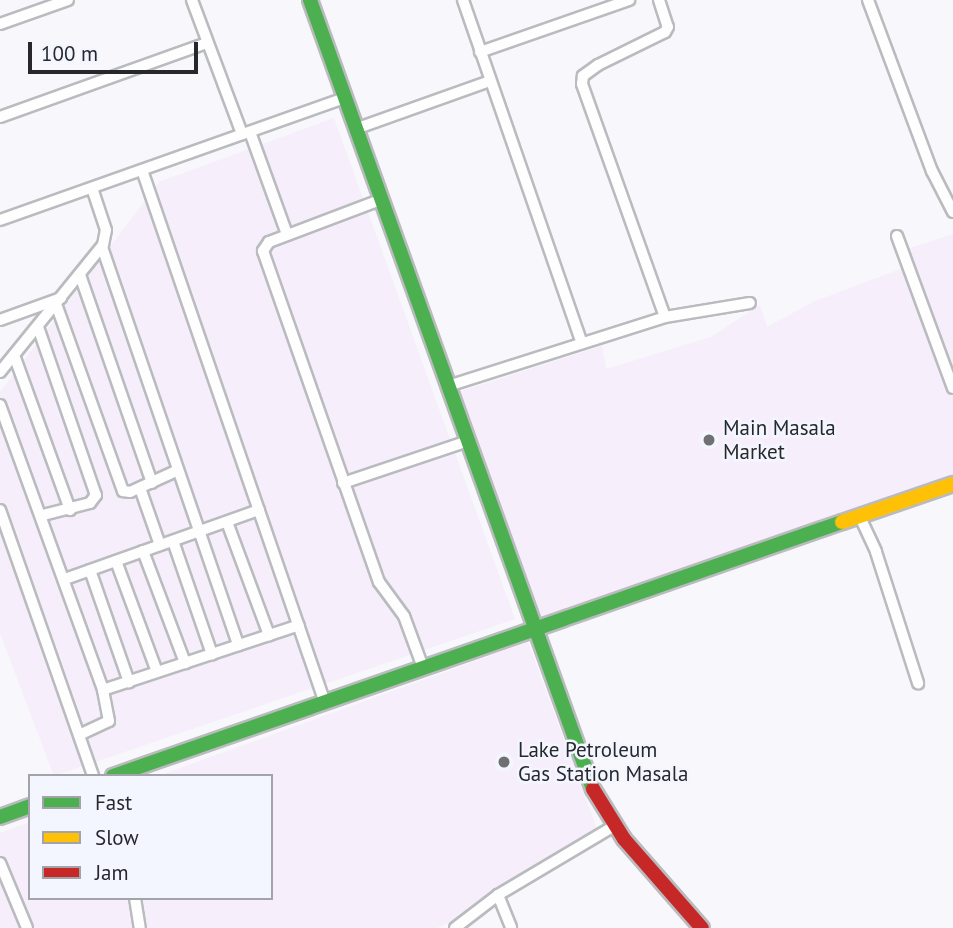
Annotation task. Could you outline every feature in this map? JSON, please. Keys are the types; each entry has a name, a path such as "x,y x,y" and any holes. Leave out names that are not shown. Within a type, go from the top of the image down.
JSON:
{"street":[{"path":"0,24 68,0"},
{"path":"192,0 207,43 287,234"},
{"path":"310,0 593,789 616,825 702,928"},
{"path":"463,0 581,341"},
{"path":"659,0 668,27 665,32 598,65 583,76 582,84 665,317"},
{"path":"868,0 932,171 953,212"},
{"path":"480,52 621,1"},
{"path":"0,117 207,43"},
{"path":"355,129 490,81"},
{"path":"0,220 345,98"},
{"path":"142,170 324,700"},
{"path":"0,372 102,247 107,237 92,188"},
{"path":"380,200 287,234 265,246 265,258 379,582 404,616 422,665"},
{"path":"897,236 953,388"},
{"path":"102,247 176,471 238,645"},
{"path":"79,275 152,483"},
{"path":"59,301 120,485 126,492 176,471"},
{"path":"0,320 59,301"},
{"path":"448,386 581,341 665,317 750,303"},
{"path":"38,327 96,495 90,503 43,516"},
{"path":"14,355 70,510"},
{"path":"0,405 43,516 103,690 109,721 79,735"},
{"path":"342,483 468,441"},
{"path":"119,774 422,665 953,484"},
{"path":"140,488 160,545"},
{"path":"0,510 92,774"},
{"path":"65,579 259,510"},
{"path":"860,517 876,552 918,683"},
{"path":"227,522 269,635"},
{"path":"173,541 212,654"},
{"path":"143,551 185,663"},
{"path":"116,561 157,672"},
{"path":"90,570 129,682"},
{"path":"103,690 299,625"},
{"path":"0,817 28,807"},
{"path":"455,928 498,895 616,825"},
{"path":"0,863 27,928"},
{"path":"498,895 511,928"},
{"path":"135,900 139,928"}],"shaded area":[{"path":"334,118 515,619 60,774 53,774 0,633 0,392 159,182"},
{"name":"Main Masala Market","path":"953,234 953,485 534,625 449,395 602,346 606,369 711,337 760,305 767,327 813,302 903,268 901,251"},
{"path":"528,642 597,829 456,920 437,928 0,928 0,833 28,823 28,900 273,900 273,774 164,774"}],"traffic: fast":[{"path":"310,0 593,789"},
{"path":"119,774 842,522"},
{"path":"0,817 28,807"}],"traffic: slow":[{"path":"842,522 953,484"}],"traffic: jam":[{"path":"593,789 624,839 702,928"}],"place":[{"name":"Main Masala Market","path":"709,440"},
{"name":"Lake Petroleum Gas Station Masala","path":"504,762"}]}
